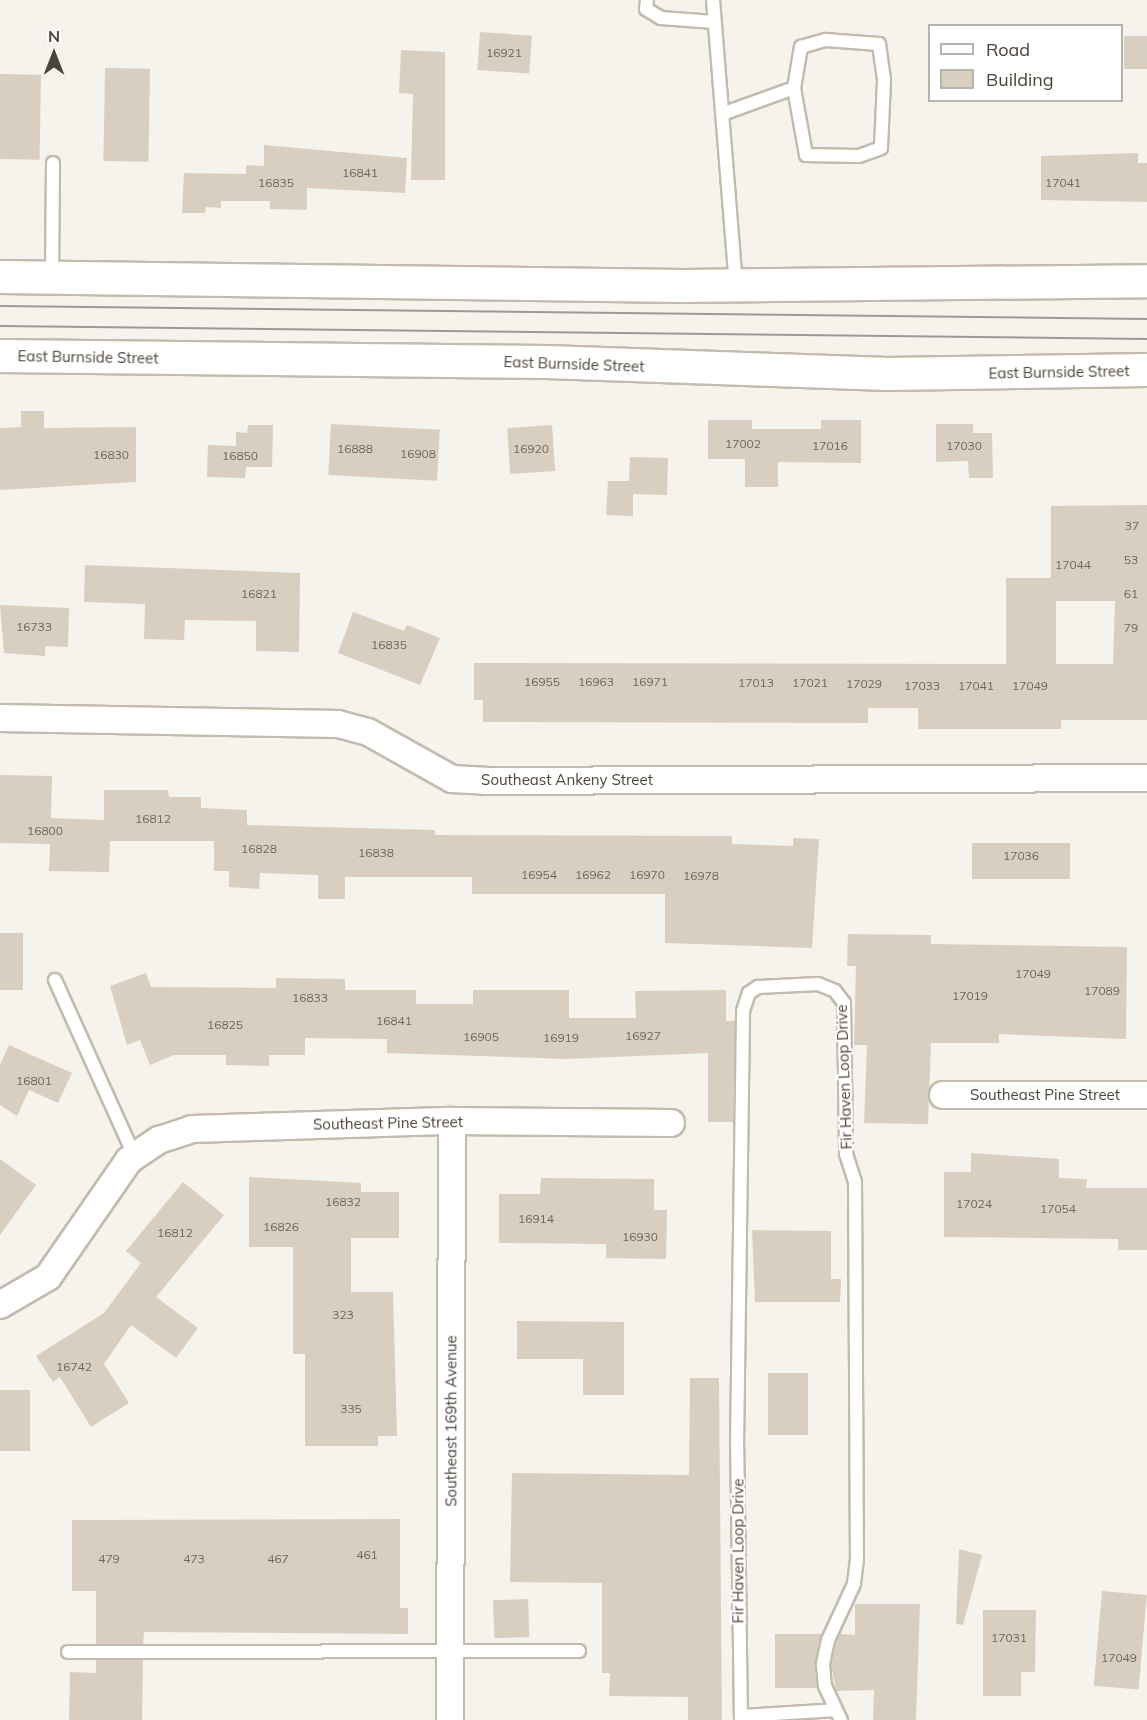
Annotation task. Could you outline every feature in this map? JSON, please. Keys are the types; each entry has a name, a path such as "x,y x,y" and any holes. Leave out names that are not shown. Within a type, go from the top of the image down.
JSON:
{"street":[{"path":"0,277 736,284 1147,280"},
{"name":"East Burnside Street","path":"0,356 547,362 888,374 1147,370"},
{"name":"Southeast Ankeny Street","path":"0,718 338,724 368,732 452,779 485,781 1147,778"},
{"name":"Southeast Pine Street","path":"944,1095 1147,1095"},
{"name":"Southeast Pine Street","path":"127,1165 159,1140 192,1129 452,1121 671,1123"},
{"name":"Southeast 169th Avenue","path":"450,1720 452,1121"},
{"path":"0,1305 48,1277 127,1165"}],"lane":[{"path":"647,0 646,9 661,18 714,22"},
{"path":"713,0 736,284"},
{"path":"826,40 879,44 884,81 881,147 860,156 806,155 794,88 801,46 826,40"},
{"path":"722,114 794,88"},
{"path":"52,278 53,163"},
{"path":"55,980 127,1165"},
{"name":"Fir Haven Loop Drive","path":"741,1718 737,1446 743,1011 749,993 772,984 827,986 843,1003 846,1154 855,1182 857,1559 854,1584 824,1653 825,1686 838,1715"},
{"path":"68,1652 579,1651"},
{"path":"741,1718 838,1715"}],"building":[{"path":"480,32 532,36 529,74 477,70"},
{"path":"1124,36 1147,36 1147,69 1124,69"},
{"path":"401,50 445,52 445,180 411,180 413,94 399,93"},
{"path":"105,68 150,69 148,162 103,161"},
{"path":"0,74 41,75 40,160 0,159"},
{"path":"264,145 407,158 405,193 307,188 307,210 270,209 270,201 221,201 221,208 206,207 205,213 182,213 184,173 246,174 246,165 264,166"},
{"path":"1138,153 1138,163 1147,163 1147,202 1041,200 1041,156"},
{"path":"21,411 44,411 44,428 136,427 136,482 0,490 0,428 21,427"},
{"path":"708,420 752,420 752,429 821,429 821,420 861,420 861,463 778,462 778,487 745,487 745,459 708,459"},
{"path":"331,424 440,430 437,481 328,475"},
{"path":"936,424 973,424 973,433 992,433 993,478 969,478 968,461 936,462"},
{"path":"248,425 273,425 272,467 246,467 245,478 207,477 208,445 236,446 236,432 247,433"},
{"path":"552,425 555,471 510,474 507,428"},
{"path":"630,457 668,458 667,495 633,494 633,516 606,515 608,481 629,481"},
{"path":"1147,505 1147,720 1061,720 1061,729 918,729 918,708 868,708 868,723 483,722 483,700 474,700 474,663 1006,664 1006,578 1051,578 1051,506","holes":["1056,601 1115,601 1113,664 1056,664"]},
{"path":"85,565 300,573 299,652 256,651 256,621 185,620 184,640 144,639 145,604 84,602"},
{"path":"0,605 69,608 68,647 45,646 45,656 4,653"},
{"path":"353,612 404,631 407,625 440,638 420,685 338,653"},
{"path":"0,775 52,776 51,818 104,820 104,790 168,790 169,797 201,797 201,808 247,810 247,825 435,830 435,835 732,836 732,844 793,846 793,838 819,839 812,948 665,943 665,894 472,894 472,877 345,877 345,899 318,899 318,875 260,873 259,889 229,887 229,871 214,871 214,841 110,841 109,872 49,871 50,844 0,843"},
{"path":"972,843 1070,843 1070,879 972,879"},
{"path":"0,933 23,933 23,990 0,990"},
{"path":"848,934 931,935 931,944 1127,947 1126,1039 999,1034 999,1043 931,1043 928,1124 864,1123 867,1045 854,1045 856,966 847,966"},
{"path":"146,973 151,987 276,988 276,978 345,979 345,990 416,990 416,1004 473,1004 473,990 569,990 569,1018 636,1018 635,991 726,990 726,1021 735,1021 733,1122 708,1122 708,1053 567,1059 387,1053 387,1039 305,1038 305,1055 269,1055 269,1066 226,1065 226,1055 174,1055 150,1065 140,1040 127,1045 110,986"},
{"path":"9,1045 72,1073 58,1103 29,1090 17,1116 0,1105 0,1065"},
{"path":"971,1153 1059,1159 1059,1178 1087,1179 1086,1188 1147,1188 1147,1250 1118,1250 1118,1239 944,1237 944,1172 971,1172"},
{"path":"0,1159 36,1185 0,1235"},
{"path":"249,1177 361,1183 361,1192 399,1192 399,1238 351,1238 351,1292 393,1292 397,1436 378,1436 378,1446 305,1446 305,1354 293,1354 293,1247 249,1247"},
{"path":"541,1178 654,1179 654,1210 667,1210 666,1259 606,1258 606,1244 499,1243 499,1194 540,1194"},
{"path":"183,1182 224,1215 156,1297 198,1328 176,1358 131,1325 104,1364 129,1403 91,1427 60,1377 53,1382 36,1356 104,1313 141,1263 126,1251"},
{"path":"752,1230 831,1231 831,1279 841,1279 840,1302 755,1302"},
{"path":"517,1321 624,1322 624,1395 583,1395 583,1359 517,1359"},
{"path":"768,1373 808,1373 808,1435 768,1435"},
{"path":"690,1378 719,1378 722,1720 688,1720 688,1697 609,1696 610,1673 602,1673 602,1583 510,1582 512,1473 689,1475"},
{"path":"0,1390 30,1390 30,1451 0,1451"},
{"path":"400,1519 400,1608 408,1608 408,1634 144,1632 143,1644 96,1644 96,1591 72,1591 72,1520"},
{"path":"959,1549 982,1555 963,1625 956,1624"},
{"path":"1102,1591 1147,1595 1139,1690 1094,1686"},
{"path":"528,1599 529,1637 494,1638 493,1600"},
{"path":"855,1604 920,1604 916,1720 873,1720 874,1690 836,1691 831,1664 840,1634 855,1635"},
{"path":"983,1610 1036,1610 1035,1672 1021,1672 1021,1696 983,1696"},
{"path":"775,1634 822,1634 815,1663 817,1688 775,1688"},
{"path":"96,1660 143,1660 142,1720 69,1720 70,1672 96,1673"}],"tram line":[{"path":"0,306 1147,319"},
{"path":"0,326 1147,339"}]}
